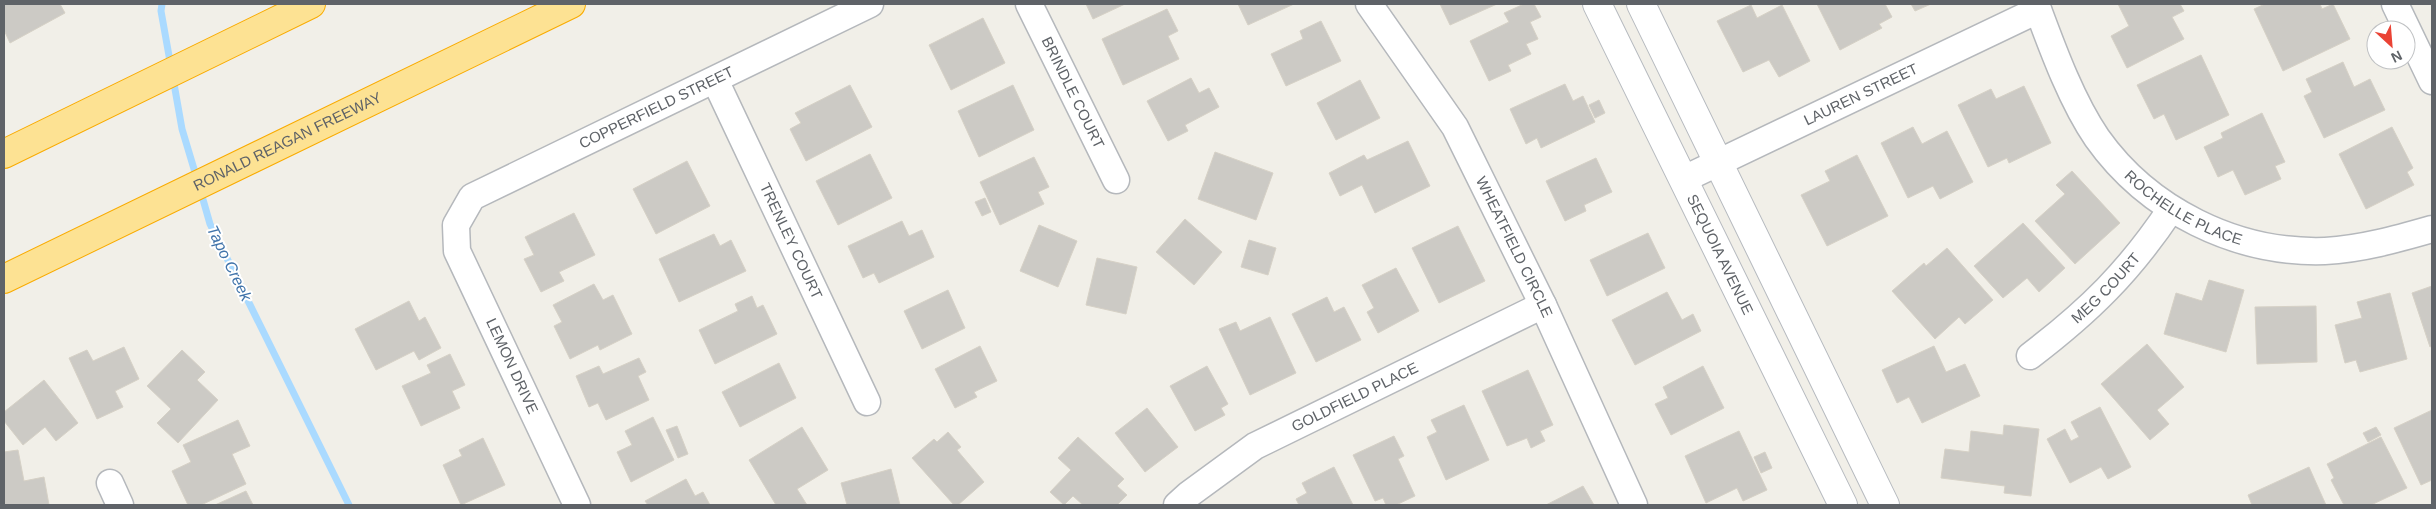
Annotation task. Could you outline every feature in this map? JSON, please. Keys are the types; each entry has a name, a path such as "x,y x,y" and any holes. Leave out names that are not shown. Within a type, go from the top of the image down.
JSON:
{"highway":[{"path":"4,154 311,4"},
{"name":"RONALD REAGAN FREEWAY","path":"4,279 571,4"}],"main road":[{"name":"SEQUOIA AVENUE","path":"1597,4 1843,505"},
{"path":"1641,4 1885,505"}],"street":[{"name":"COPPERFIELD STREET","path":"456,225 472,197 870,4"},
{"name":"BRINDLE COURT","path":"1029,4 1116,180"},
{"name":"WHEATFIELD CIRCLE","path":"1369,4 1455,127 1543,305 1634,505"},
{"path":"2395,4 2432,81"},
{"name":"LAUREN STREET","path":"1684,180 2037,7"},
{"name":"ROCHELLE PLACE","path":"2037,7 2079,108 2098,138 2128,175 2171,209 2204,227 2243,241 2290,250 2326,250 2387,242 2432,229"},
{"name":"TRENLEY COURT","path":"715,80 866,402"},
{"name":"MEG COURT","path":"2030,356 2075,322 2115,283 2148,244 2171,209"},
{"name":"LEMON DRIVE","path":"456,225 457,251 577,505"},
{"name":"GOLDFIELD PLACE","path":"1177,505 1255,446 1543,305"}],"building":[{"path":"4,4 60,4 65,13 10,43 4,30"},
{"path":"1086,4 1125,4 1093,19"},
{"path":"1238,4 1294,4 1248,25"},
{"path":"1440,4 1497,4 1450,25"},
{"path":"1524,4 1534,4 1541,17 1530,22 1538,39 1526,44 1531,54 1508,65 1511,71 1489,81 1470,41 1509,22 1504,13"},
{"path":"1817,4 1885,4 1892,17 1879,24 1882,28 1840,50"},
{"path":"1911,4 1931,4 1915,11"},
{"path":"2118,4 2180,4 2184,11 2172,17 2184,39 2127,68 2111,36 2129,26"},
{"path":"2265,4 2320,4 2322,9 2333,4 2350,39 2283,71 2254,9"},
{"path":"1751,5 1757,18 1782,5 1810,61 1779,77 1769,60 1743,72 1717,21"},
{"path":"1167,9 1178,31 1168,36 1179,59 1123,85 1102,39"},
{"path":"983,18 1005,63 951,90 929,45"},
{"path":"1321,21 1341,61 1286,86 1271,54 1303,39 1300,31"},
{"path":"2201,55 2229,115 2176,140 2164,114 2154,119 2137,85"},
{"path":"2343,62 2354,87 2370,79 2385,110 2324,138 2304,96 2312,92 2306,79"},
{"path":"1191,78 1199,93 1209,88 1219,107 1185,125 1188,131 1168,141 1147,101"},
{"path":"1360,80 1380,118 1336,140 1317,103"},
{"path":"1565,84 1573,101 1583,96 1595,122 1541,148 1537,138 1526,144 1510,109"},
{"path":"850,85 872,127 806,161 790,129 801,123 795,113"},
{"path":"1013,85 1034,130 979,157 958,111"},
{"path":"2024,86 2051,143 2009,163 2007,158 1988,167 1958,105 1991,89 1996,99"},
{"path":"1599,100 1605,113 1595,118 1589,105"},
{"path":"2262,113 2285,162 2275,166 2281,179 2245,195 2233,170 2218,177 2204,147 2223,138 2221,133"},
{"path":"1913,127 1922,144 1947,131 1973,182 1940,199 1933,186 1908,198 1881,143"},
{"path":"2392,127 2413,168 2407,172 2414,185 2366,209 2339,154"},
{"path":"1408,141 1430,186 1375,213 1362,185 1340,196 1329,173 1364,155 1367,160"},
{"path":"1215,152 1273,173 1256,220 1198,199"},
{"path":"870,154 892,198 838,225 816,181"},
{"path":"1857,155 1888,216 1827,246 1801,195 1830,181 1825,171"},
{"path":"1034,157 1049,187 1038,192 1044,204 1000,225 980,182"},
{"path":"1596,158 1612,192 1584,205 1586,211 1565,221 1546,181"},
{"path":"687,161 710,206 656,234 633,189"},
{"path":"2072,171 2120,223 2075,264 2035,221 2065,194 2056,185"},
{"path":"985,198 991,212 982,216 975,202"},
{"path":"574,213 595,255 559,272 564,281 541,292 524,259 534,255 525,237"},
{"path":"1185,219 1222,252 1194,285 1156,252"},
{"path":"902,221 909,236 922,230 934,257 879,283 874,273 863,278 848,246"},
{"path":"2023,223 2065,268 2039,292 2027,278 2003,298 1974,266"},
{"path":"1039,225 1077,241 1058,287 1020,271"},
{"path":"1458,226 1485,281 1439,303 1412,248"},
{"path":"1648,233 1665,268 1607,296 1590,260"},
{"path":"714,234 720,246 731,240 746,271 679,302 659,259"},
{"path":"1249,240 1276,248 1268,275 1241,267"},
{"path":"1947,248 1993,300 1965,324 1959,317 1935,339 1892,291 1924,263 1926,266"},
{"path":"1097,258 1137,267 1126,314 1086,305"},
{"path":"1396,268 1419,311 1378,333 1367,312 1374,308 1362,285"},
{"path":"2209,280 2244,290 2226,352 2164,334 2176,293 2202,301"},
{"path":"594,284 603,300 613,295 632,334 600,350 598,345 570,359 554,326 562,322 553,305"},
{"path":"2432,286 2432,346 2430,347 2412,293"},
{"path":"948,290 965,328 922,349 904,311"},
{"path":"1667,292 1682,320 1693,314 1701,331 1635,365 1612,320"},
{"path":"2390,293 2407,359 2360,372 2356,360 2345,363 2335,325 2362,318 2357,302"},
{"path":"752,296 757,308 763,305 777,334 715,364 699,330 738,311 735,304"},
{"path":"1327,297 1334,312 1344,307 1361,340 1316,362 1292,314"},
{"path":"409,301 419,321 425,317 441,348 419,360 414,351 376,370 355,329"},
{"path":"2316,306 2317,362 2257,364 2255,307"},
{"path":"1270,317 1296,373 1250,395 1219,329 1236,322 1240,331"},
{"path":"2147,344 2184,387 2157,410 2169,424 2150,440 2101,384"},
{"path":"980,346 997,381 974,392 977,397 955,408 935,369"},
{"path":"1934,346 1946,372 1965,364 1980,396 1922,423 1909,397 1897,403 1882,370"},
{"path":"124,347 139,379 115,391 123,407 97,419 69,358 87,350 93,361"},
{"path":"182,350 205,372 197,380 218,400 178,443 157,423 171,409 147,386"},
{"path":"450,354 465,385 452,391 460,408 421,426 402,386 431,373 427,365"},
{"path":"639,358 646,372 638,376 649,400 606,420 598,403 589,407 576,376 599,366 603,374"},
{"path":"779,363 796,398 740,427 722,392"},
{"path":"1207,366 1228,404 1221,408 1225,415 1195,431 1170,386"},
{"path":"1703,366 1724,408 1671,435 1655,404 1668,398 1663,387"},
{"path":"1528,370 1553,425 1540,431 1545,441 1531,448 1527,438 1507,446 1482,391"},
{"path":"44,380 78,423 56,441 45,427 23,445 4,421 4,412"},
{"path":"1464,405 1489,460 1446,480 1427,437 1437,432 1431,420"},
{"path":"2100,407 2131,467 2108,479 2101,467 2070,483 2047,439 2065,429 2071,441 2079,437 2071,422"},
{"path":"1147,408 1178,447 1145,472 1115,433"},
{"path":"2432,410 2432,480 2421,485 2394,428"},
{"path":"653,417 674,460 631,482 617,452 632,445 625,431"},
{"path":"238,420 250,446 232,454 246,484 201,505 188,505 172,471 191,462 183,445"},
{"path":"2004,425 2039,429 2031,496 2004,493 2005,486 1941,478 1945,449 1969,452 1971,431 2003,435"},
{"path":"677,426 688,454 678,458 666,430"},
{"path":"802,427 828,470 797,489 807,505 776,505 749,460"},
{"path":"2376,427 2381,435 2368,442 2363,433"},
{"path":"1739,431 1767,490 1743,501 1737,488 1706,503 1685,456"},
{"path":"948,432 961,447 957,450 984,482 958,505 954,505 912,458 934,439 937,442"},
{"path":"1394,436 1404,456 1398,459 1415,496 1396,505 1386,505 1383,498 1375,501 1353,455"},
{"path":"1078,437 1124,479 1117,486 1127,495 1117,505 1083,505 1073,496 1064,505 1050,492 1071,470 1058,458"},
{"path":"2381,437 2407,488 2371,505 2344,505 2331,480 2334,478 2327,464"},
{"path":"483,438 505,485 461,505 443,465 462,456 459,450"},
{"path":"18,450 24,481 44,477 49,505 4,505 4,452"},
{"path":"1765,452 1772,468 1761,473 1754,457"},
{"path":"1334,467 1353,505 1299,505 1296,499 1307,493 1302,483"},
{"path":"2309,467 2326,505 2252,505 2248,495"},
{"path":"891,469 900,505 847,505 841,483"},
{"path":"686,479 695,496 703,492 710,505 648,505 645,501"},
{"path":"1583,486 1594,505 1546,505"},
{"path":"246,491 253,505 215,505"}],"waterway":[{"name":"Tapo Creek","path":"162,4 161,11 171,67"},
{"name":"Tapo Creek","path":"173,78 182,129 197,179"},
{"name":"Tapo Creek","path":"200,189 210,224 349,505"}]}
